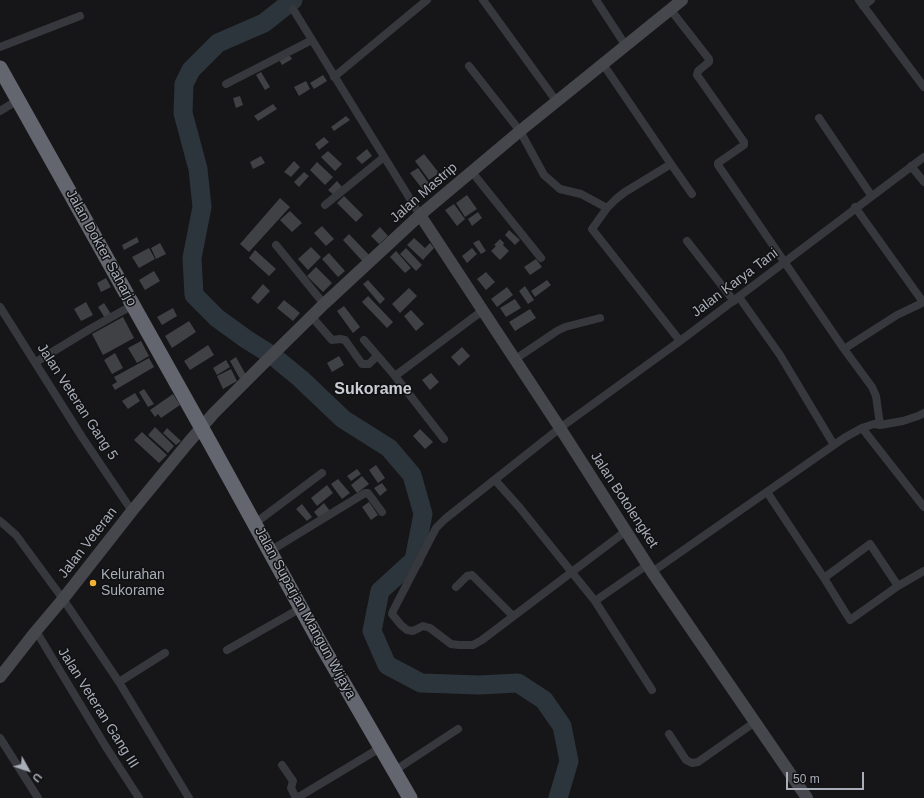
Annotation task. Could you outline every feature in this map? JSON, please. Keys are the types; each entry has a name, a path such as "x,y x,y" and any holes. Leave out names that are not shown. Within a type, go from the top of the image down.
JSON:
{"highway":[{"name":"Jalan Dokter Saharjo","path":"0,68 202,428"},
{"name":"Jalan Suparjan Mangun Wijaya","path":"202,428 301,608 410,798"}],"street":[{"path":"334,77 427,0"},
{"path":"483,0 557,102"},
{"path":"596,0 626,46"},
{"name":"Jalan Mastrip","path":"202,428 311,316 420,215 520,131 682,0"},
{"path":"871,0 861,3 924,87"},
{"path":"293,9 420,215"},
{"path":"670,9 709,59 709,62 698,71 697,75 744,142 744,144 718,163 718,165 844,349 872,387 876,396 880,425"},
{"path":"0,47 80,16"},
{"path":"226,84 312,40"},
{"path":"603,64 692,194"},
{"path":"469,66 520,131 544,176 560,189 582,194 607,208"},
{"path":"0,111 18,100"},
{"path":"819,118 872,195"},
{"path":"326,205 384,157"},
{"name":"Jalan Karya Tani","path":"513,616 477,643 473,645 459,645 451,644 430,628 423,626 413,631 407,630 392,614 436,528 445,519 560,428 680,341 855,207 924,157"},
{"path":"671,164 625,192 607,208 592,229 680,341"},
{"path":"911,166 924,182"},
{"path":"472,172 541,258"},
{"path":"844,349 897,315 923,302 855,207"},
{"name":"Jalan Botolengket","path":"420,215 560,428 649,568 807,798"},
{"path":"687,241 736,299 780,355 834,445"},
{"path":"276,246 324,304"},
{"path":"36,362 133,305"},
{"name":"Jalan Veteran Gang 5","path":"0,307 82,437 132,511"},
{"path":"395,376 482,311"},
{"path":"311,316 332,340 345,340 353,349 362,364 369,364 377,356"},
{"path":"514,360 565,326 600,318"},
{"path":"364,340 395,376 444,439"},
{"path":"595,601 767,492 834,445 862,428 874,424 880,425 904,421 924,413"},
{"name":"Jalan Veteran","path":"0,677 132,511 202,428"},
{"path":"862,428 924,507"},
{"path":"254,524 322,473"},
{"path":"495,480 595,601 652,690"},
{"path":"767,492 850,620 898,586 924,572"},
{"path":"270,551 365,493 368,493 382,512"},
{"path":"1,524 16,535 63,599 119,682 189,798"},
{"path":"456,587 467,576 472,575 513,616 626,531"},
{"path":"824,578 870,544 898,586"},
{"path":"227,650 301,608"},
{"name":"Jalan Veteran Gang III","path":"36,631 138,798"},
{"path":"119,682 166,653"},
{"path":"669,734 686,760 692,763 698,762 755,722"},
{"path":"394,770 458,728"},
{"path":"0,738 38,798"},
{"path":"282,765 293,781 292,788 297,798 380,748"}],"building":[{"path":"288,53 292,59 282,65 278,58"},
{"path":"261,72 270,87 265,90 256,75"},
{"path":"323,75 327,81 314,89 310,83"},
{"path":"306,81 310,89 299,96 294,87"},
{"path":"240,96 243,105 236,108 233,98"},
{"path":"273,104 277,109 258,121 254,116"},
{"path":"346,116 350,120 334,131 331,127"},
{"path":"324,137 329,142 319,150 315,144"},
{"path":"367,149 372,156 362,164 356,158"},
{"path":"328,151 342,164 335,171 321,157"},
{"path":"424,154 439,173 429,180 415,161"},
{"path":"261,156 265,163 253,169 250,162"},
{"path":"294,161 300,167 291,177 284,172"},
{"path":"317,162 333,177 325,185 310,170"},
{"path":"418,168 431,186 424,191 410,173"},
{"path":"304,172 309,176 299,187 294,182"},
{"path":"337,181 342,187 334,195 328,190"},
{"path":"467,195 477,209 465,217 456,203"},
{"path":"344,196 363,215 356,222 337,203"},
{"path":"280,198 290,207 249,252 240,244"},
{"path":"454,204 465,219 457,226 445,210"},
{"path":"290,211 302,223 292,232 280,220"},
{"path":"478,212 482,218 472,226 468,219"},
{"path":"322,226 334,239 326,246 314,233"},
{"path":"380,227 388,236 379,244 371,236"},
{"path":"509,230 520,240 515,245 505,235"},
{"path":"349,234 371,257 365,264 343,240"},
{"path":"137,237 139,242 124,250 122,245"},
{"path":"414,238 425,248 430,243 434,248 423,260 407,245"},
{"path":"500,239 509,251 500,260 491,251"},
{"path":"479,240 486,251 481,254 473,243"},
{"path":"160,243 166,254 156,259 151,248"},
{"path":"311,247 321,257 308,270 298,259"},
{"path":"149,248 155,259 139,268 132,257"},
{"path":"406,248 422,265 416,271 400,254"},
{"path":"472,248 477,254 467,263 462,256"},
{"path":"255,250 276,269 269,276 249,258"},
{"path":"396,251 411,268 405,273 390,257"},
{"path":"329,253 345,271 338,277 322,259"},
{"path":"536,259 542,267 530,275 524,267"},
{"path":"316,267 332,283 323,292 307,276"},
{"path":"154,271 160,281 145,290 139,280"},
{"path":"486,272 495,282 486,290 477,279"},
{"path":"106,278 111,287 101,292 97,283"},
{"path":"368,280 385,299 380,304 363,284"},
{"path":"547,280 551,285 535,297 531,291"},
{"path":"263,284 270,291 258,304 251,298"},
{"path":"525,286 534,300 528,304 519,291"},
{"path":"507,287 513,295 497,307 491,299"},
{"path":"409,288 417,296 400,313 392,304"},
{"path":"368,296 393,322 387,328 362,302"},
{"path":"515,299 521,308 506,317 500,308"},
{"path":"284,300 300,313 293,321 277,308"},
{"path":"86,302 93,315 81,321 74,309"},
{"path":"104,303 111,314 105,318 98,307"},
{"path":"344,306 360,327 353,333 337,311"},
{"path":"173,308 177,316 162,325 157,317"},
{"path":"530,309 536,318 515,331 509,322"},
{"path":"411,310 424,324 416,331 404,316"},
{"path":"123,317 134,338 103,355 92,334"},
{"path":"189,321 196,332 172,348 165,336"},
{"path":"141,341 149,356 137,363 128,348"},
{"path":"208,345 214,355 190,370 184,361"},
{"path":"462,347 470,356 459,366 451,357"},
{"path":"115,353 123,368 112,374 104,360"},
{"path":"339,356 344,365 332,372 327,363"},
{"path":"236,357 246,375 240,379 230,361"},
{"path":"149,358 154,367 115,390 112,385 117,382 114,377"},
{"path":"226,360 230,367 217,375 213,368"},
{"path":"231,369 237,381 223,389 217,376"},
{"path":"431,373 439,382 430,390 422,380"},
{"path":"144,389 154,404 148,407 139,392"},
{"path":"135,393 140,401 128,409 122,401"},
{"path":"173,394 180,405 161,418 158,414 155,417 150,410"},
{"path":"155,427 174,446 168,453 148,435"},
{"path":"167,428 181,441 176,445 163,433"},
{"path":"420,429 433,442 425,449 413,436"},
{"path":"142,432 167,455 159,463 134,440"},
{"path":"376,465 385,478 378,483 369,470"},
{"path":"357,469 361,474 351,481 347,476"},
{"path":"362,476 369,484 357,493 351,485"},
{"path":"338,479 350,493 342,499 331,484"},
{"path":"382,483 387,490 380,496 374,488"},
{"path":"327,485 333,493 317,506 311,498"},
{"path":"369,502 378,515 371,520 362,507"},
{"path":"324,503 330,511 320,519 314,512"},
{"path":"302,504 312,517 307,521 296,509"}],"waterway":[{"path":"293,0 264,23 218,43 191,70 184,84 183,113 198,169 202,207 192,258 194,295 217,318 273,356 301,379 343,419 389,448 412,475 423,514 414,560 380,591 372,631 387,665 421,683 479,685 518,683 544,700 562,726 569,761 558,798"}],"place":[{"name":"Kelurahan Sukorame","path":"93,583"}],"district":[{"name":"Sukorame","path":"373,390"}]}
